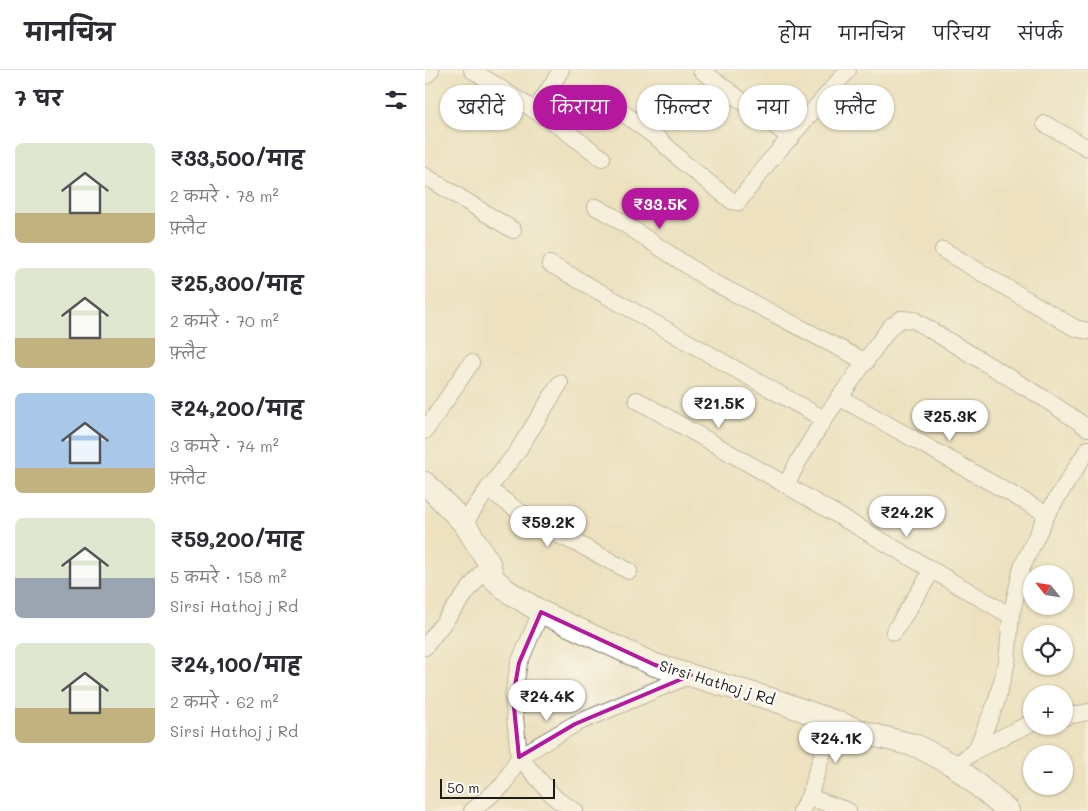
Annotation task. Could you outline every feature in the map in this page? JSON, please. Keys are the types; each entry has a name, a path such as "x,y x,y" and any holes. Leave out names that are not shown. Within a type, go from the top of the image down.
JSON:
{"street":[{"path":"425,76 431,70"},
{"path":"472,70 533,110"},
{"path":"551,85 561,70"},
{"path":"701,70 791,138"},
{"path":"627,116 654,135 684,163 732,202 739,202 843,72"},
{"path":"1045,124 1088,148"},
{"path":"562,130 602,158"},
{"path":"425,176 513,230"},
{"path":"596,207 709,280 866,362"},
{"path":"943,250 1075,328 1088,331"},
{"path":"550,264 824,419"},
{"path":"786,485 798,462 839,397 891,327 901,319 914,320 1045,399 1088,428"},
{"path":"425,431 471,363"},
{"path":"464,523 517,452 560,383"},
{"path":"839,397 1047,514"},
{"path":"637,400 1011,616"},
{"path":"976,750 998,695 1007,662 1011,616 1022,567 1047,514 1088,449"},
{"name":"Sirsi Hathoj j Rd","path":"425,482 464,523 489,563 493,578 506,590 541,612 655,665 774,700 832,722 917,746 955,766 1008,811"},
{"path":"488,489 541,527 579,544 629,571"},
{"path":"425,647 489,563"},
{"path":"894,632 932,571"},
{"path":"541,612 519,663 513,696 519,757 556,799 575,811"},
{"path":"472,811 504,784 519,757 575,724 691,675"},
{"path":"1073,715 1088,712"},
{"path":"832,722 805,804 848,811"},
{"path":"955,766 976,750 1023,728"}],"highlighted area":[{"path":"541,612 655,665 691,675 575,724 519,757 513,697 519,663"}]}
